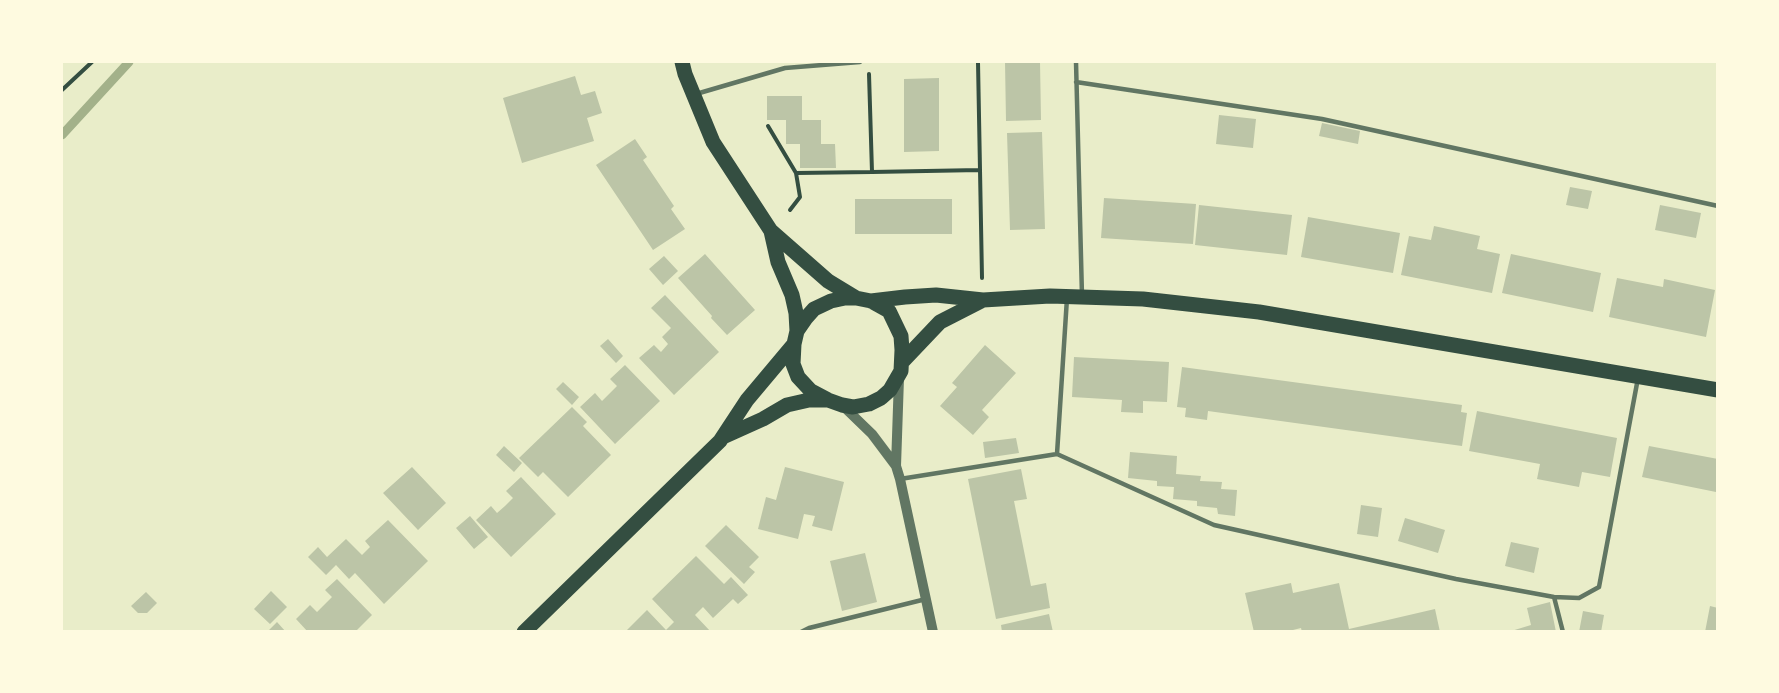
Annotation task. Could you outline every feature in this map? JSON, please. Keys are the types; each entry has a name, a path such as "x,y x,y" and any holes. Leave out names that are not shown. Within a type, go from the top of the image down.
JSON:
{"main road":[{"path":"682,62 712,142 771,231 828,281 883,307 893,318 901,336 902,362 898,378 890,390 880,398 869,404 853,407 809,400 787,405 723,437"},
{"path":"771,231 778,262 792,295 796,313 793,364 798,377 811,391 835,403"},
{"path":"524,632 723,437 747,400 814,309 831,301 936,295 982,300 1050,296 1143,299 1259,312 1718,390"},
{"path":"902,362 940,322 982,300"}],"street":[{"path":"898,378 896,466 933,632"},
{"path":"835,403 872,434 896,466"}],"lane":[{"path":"693,95 785,68 860,62"},
{"path":"1057,454 1074,296 1076,62"},
{"path":"1076,82 1322,119 1718,206"},
{"path":"900,479 1057,454 1214,525 1456,579 1554,597 1579,598 1599,587 1639,376"},
{"path":"1554,597 1563,632"},
{"path":"801,632 809,628 926,599"}],"path":[{"path":"62,90 92,62"},
{"path":"978,62 982,300"},
{"path":"869,72 872,172"},
{"path":"768,126 796,173 800,197 790,210"},
{"path":"796,173 980,170"}],"building":[{"path":"1005,62 1040,62 1041,120 1006,121"},
{"path":"575,76 581,95 595,91 602,113 587,118 594,141 522,163 503,98"},
{"path":"939,78 939,151 904,152 904,79"},
{"path":"767,96 802,96 802,120 821,120 821,144 835,144 836,168 800,168 800,144 786,144 786,120 767,120"},
{"path":"1219,115 1256,119 1253,148 1216,144"},
{"path":"1322,123 1360,131 1358,144 1319,136"},
{"path":"1042,132 1045,229 1010,230 1007,133"},
{"path":"635,139 647,157 643,160 674,206 671,209 685,229 653,250 596,165"},
{"path":"1570,187 1592,191 1588,209 1566,205"},
{"path":"1104,198 1196,204 1193,244 1101,238"},
{"path":"855,199 952,199 952,234 855,234"},
{"path":"1199,205 1292,215 1287,255 1195,245"},
{"path":"1660,205 1701,213 1696,238 1655,230"},
{"path":"1308,217 1400,233 1393,273 1301,257"},
{"path":"1434,226 1480,236 1477,249 1500,254 1492,293 1401,275 1409,236 1431,240"},
{"path":"705,254 755,310 727,335 678,278"},
{"path":"1511,254 1601,273 1593,312 1502,293"},
{"path":"664,256 678,271 663,285 649,269"},
{"path":"1617,278 1663,287 1664,279 1715,290 1706,337 1609,317"},
{"path":"665,295 719,352 674,395 639,358 654,345 661,352 668,344 662,337 671,328 651,308"},
{"path":"608,339 623,356 616,363 600,346"},
{"path":"985,345 1016,373 982,410 989,417 973,435 940,406 957,387 952,383"},
{"path":"1074,357 1169,362 1167,402 1143,401 1143,413 1121,412 1122,400 1072,397"},
{"path":"625,365 660,401 615,444 580,407 595,393 602,401 617,386 610,379"},
{"path":"1182,367 1462,405 1461,412 1467,413 1462,446 1208,411 1207,420 1185,417 1186,408 1177,407"},
{"path":"563,382 579,397 572,405 556,389"},
{"path":"572,407 587,422 583,426 611,455 568,497 543,472 538,477 519,458"},
{"path":"1477,411 1617,438 1610,477 1582,472 1579,487 1537,479 1540,464 1469,451"},
{"path":"1016,438 1019,453 985,458 983,442"},
{"path":"504,446 522,463 514,472 496,455"},
{"path":"1649,446 1718,459 1716,492 1642,477"},
{"path":"1130,452 1177,456 1176,474 1201,476 1200,481 1222,482 1221,489 1237,490 1235,516 1218,514 1217,508 1197,506 1197,501 1173,499 1174,487 1157,486 1157,481 1128,478"},
{"path":"412,467 446,503 418,530 383,493"},
{"path":"785,467 844,482 832,531 812,526 815,516 804,514 798,539 758,529 766,497 776,500"},
{"path":"1021,469 1027,499 1014,501 1031,586 1046,583 1050,608 996,619 968,479"},
{"path":"521,477 556,514 511,557 476,520 491,506 497,513 505,506 513,498 506,491"},
{"path":"1361,505 1382,508 1378,537 1357,534"},
{"path":"470,516 488,537 474,549 456,528"},
{"path":"1405,518 1445,530 1438,553 1398,541"},
{"path":"388,520 428,561 384,604 355,573 349,579 336,565 326,575 308,557 318,547 327,557 346,539 362,555 370,547 365,541"},
{"path":"726,525 759,557 749,567 755,572 744,584 705,546"},
{"path":"1511,542 1539,548 1534,573 1505,566"},
{"path":"865,553 877,602 842,611 830,561"},
{"path":"696,556 724,584 731,577 748,595 738,604 733,599 713,618 703,607 695,615 711,632 625,632 647,610 666,630 674,622 652,599"},
{"path":"337,579 372,615 355,632 308,632 296,619 310,605 317,612 332,597 325,590"},
{"path":"1291,583 1293,593 1339,583 1349,629 1435,609 1440,632 1344,632 1343,630 1302,632 1301,628 1285,632 1254,632 1245,593"},
{"path":"271,591 287,607 270,624 254,609"},
{"path":"146,592 157,603 147,613 138,613 131,606"},
{"path":"1550,602 1556,632 1508,632 1531,625 1527,608"},
{"path":"1710,606 1718,608 1718,632 1705,632"},
{"path":"1583,611 1604,615 1601,632 1579,632"},
{"path":"1049,614 1053,632 1002,632 1001,625"},
{"path":"277,622 286,632 267,632"}],"waterway":[{"path":"62,135 129,62"}]}
